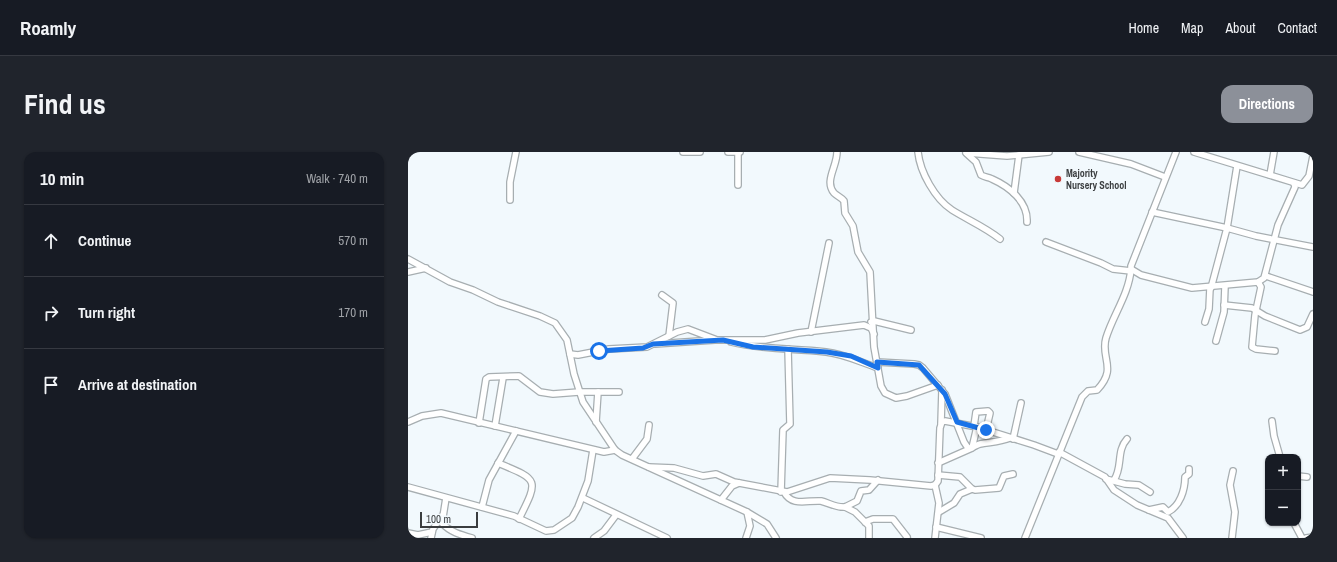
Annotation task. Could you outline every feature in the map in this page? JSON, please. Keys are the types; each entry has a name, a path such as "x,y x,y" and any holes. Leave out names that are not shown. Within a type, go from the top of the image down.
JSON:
{"street":[{"path":"510,200 510,182 516,152"},
{"path":"684,152 700,152"},
{"path":"728,152 739,152 738,186"},
{"path":"837,152 836,165 831,174 830,185 836,194 844,201 845,213 853,226 858,252 870,272 877,365 881,386 884,393 896,398 940,387"},
{"path":"918,152 919,160 927,179 945,204 986,228 1000,239"},
{"path":"966,152 1019,155 1049,152"},
{"path":"966,152 976,162 981,174 994,179 1014,193 1021,200 1027,211 1027,222"},
{"path":"1079,152 1131,164 1165,177"},
{"path":"1025,538 1058,453 1082,397 1088,391 1097,390 1106,377 1108,365 1104,347 1106,338 1126,291 1131,270 1131,263 1176,152"},
{"path":"1194,152 1302,185 1306,182 1313,156"},
{"path":"1270,175 1274,152"},
{"path":"1014,193 1019,155"},
{"path":"1205,322 1208,312 1210,288 1227,228 1237,166"},
{"path":"1046,242 1101,262 1113,269 1131,270 1141,275 1192,288 1210,288 1258,282 1266,276 1282,213 1295,187 1294,183"},
{"path":"1152,212 1274,240 1313,247"},
{"path":"811,332 829,243"},
{"path":"408,259 450,282 498,302 549,320 564,335 579,392 596,422 615,450 622,455 747,512 767,524 776,538"},
{"path":"408,272 426,268"},
{"path":"1266,276 1313,292"},
{"path":"1258,282 1261,287 1252,347 1256,349 1275,351"},
{"path":"1216,341 1224,305 1225,286"},
{"path":"662,295 673,303 670,336"},
{"path":"1224,305 1248,306 1300,330 1307,327 1313,314"},
{"path":"653,344 720,340 765,340 786,335 864,326 874,321 911,330"},
{"path":"864,326 871,328 874,334"},
{"path":"571,357 609,349 643,348 683,329 690,328 720,340 753,347 827,352 851,356 877,365 919,365 940,387 957,422 965,445 972,448"},
{"path":"788,349 790,424 783,430 782,492 796,502 823,502 846,507 855,512 870,528 869,538"},
{"path":"479,422 486,380 489,377 503,378 519,376 540,392 553,394 579,392 619,392"},
{"path":"495,426 503,378"},
{"path":"935,538 938,497 935,485 938,481 942,412 940,387"},
{"path":"596,422 598,392"},
{"path":"1011,439 1021,403"},
{"path":"972,448 976,412 988,411 990,413 986,430"},
{"path":"942,412 943,417 949,421 1034,444 1058,453 1106,479 1125,484 1139,485 1150,492"},
{"path":"408,422 422,416 441,413 593,450 604,452 615,450"},
{"path":"941,424 949,421"},
{"path":"1272,421 1274,436 1279,454"},
{"path":"632,459 647,440 649,425"},
{"path":"482,507 486,487 516,431"},
{"path":"938,463 981,444 1011,439"},
{"path":"1114,480 1118,470 1121,447 1127,439"},
{"path":"408,487 520,519 546,531 554,530 572,518 583,498 588,481 593,450"},
{"path":"498,463 526,475 531,479 533,485 531,494 520,519"},
{"path":"647,466 674,468 703,476 716,474 739,483 782,492 796,490 817,481 830,478 935,485"},
{"path":"1149,510 1163,507 1168,512 1176,507 1184,490 1185,476 1189,474 1189,469"},
{"path":"1232,538 1235,512 1230,485 1233,471"},
{"path":"938,512 954,503 960,494 972,489 999,488 1004,476 1012,474"},
{"path":"938,475 960,477 972,489"},
{"path":"1301,476 1307,477"},
{"path":"1106,479 1111,486 1125,498 1168,518 1183,538"},
{"path":"846,507 856,501 861,491 869,490 878,480"},
{"path":"722,500 732,486 739,483"},
{"path":"446,498 442,523 446,527 472,538"},
{"path":"583,498 667,538"},
{"path":"746,538 750,526 747,512"},
{"path":"594,538 604,530 616,515"},
{"path":"408,533 432,535 442,516"},
{"path":"865,522 873,519 893,519 908,537"},
{"path":"1296,526 1302,538"},
{"path":"936,527 981,538"},
{"path":"1306,538 1313,537"}],"place":[{"name":"Majority Nursery School","path":"1058,179"}],"route":[{"path":"599,351 624,348 643,348 653,344 723,340 753,347 827,352 851,356 858,361 878,368 877,362 919,365 928,373 945,394 957,422 986,430"}]}
